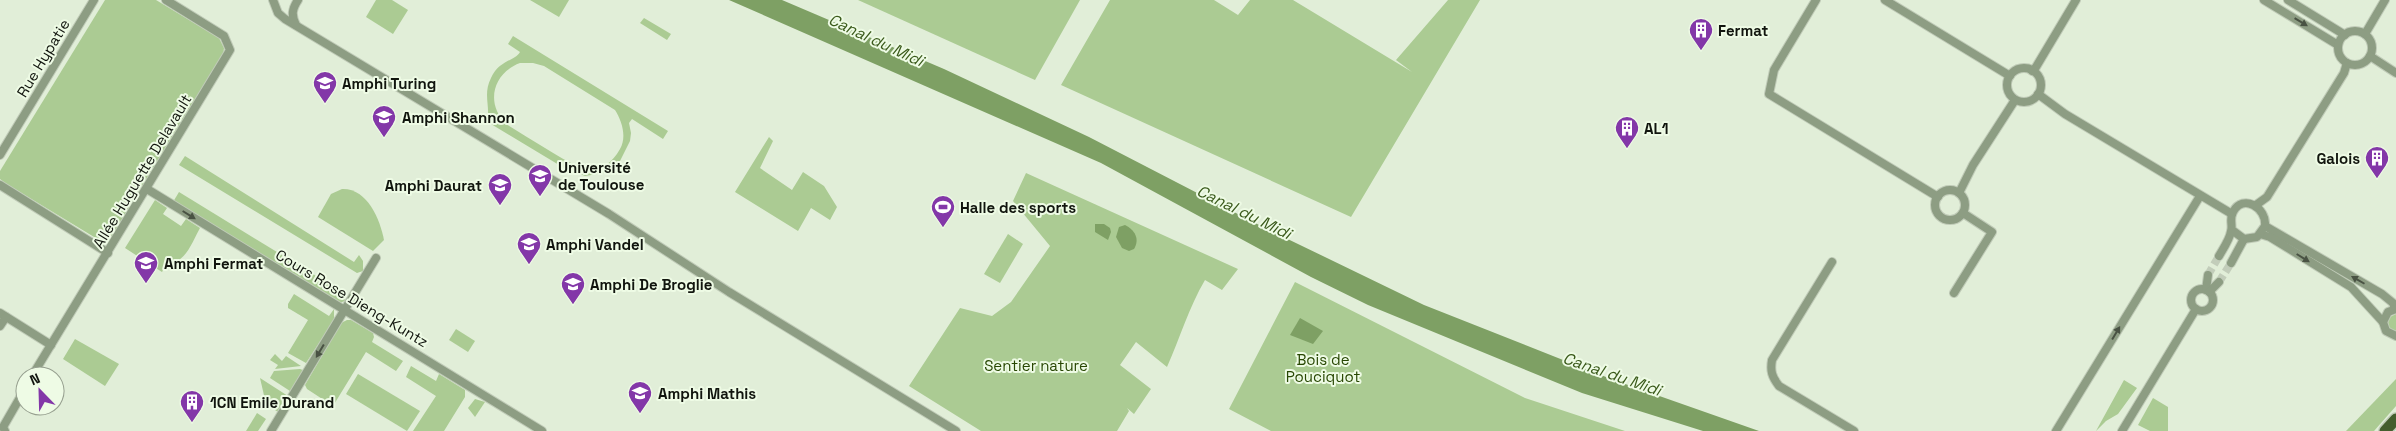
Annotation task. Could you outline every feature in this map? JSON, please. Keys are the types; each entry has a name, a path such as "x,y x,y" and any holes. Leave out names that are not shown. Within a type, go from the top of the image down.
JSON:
{"main road":[{"path":"2385,431 2396,419"}],"street":[{"name":"Rue Hypatie","path":"0,155 94,0"},
{"name":"Allée Huguette Delavault","path":"38,366 230,50 224,36 166,0"},
{"path":"273,0 278,13 296,25 459,125 618,219 764,314 956,431"},
{"path":"296,25 292,17 293,8 298,0"},
{"path":"1816,0 1774,70 1769,94 1938,197"},
{"path":"1885,0 2010,76"},
{"path":"2032,70 2040,83 2038,94 2030,101 2015,100 2008,92 2007,81 2010,76 2017,70 2032,70 2036,68 2076,0"},
{"path":"2264,0 2338,46"},
{"path":"2288,0 2345,35"},
{"path":"2365,34 2385,0"},
{"path":"2355,31 2365,34 2371,42 2370,56 2358,65 2347,63 2340,56 2338,46 2345,35 2355,31"},
{"path":"2370,56 2396,73"},
{"path":"2219,256 2232,230 2232,214 2239,206 2256,205 2268,198 2344,73 2347,63"},
{"path":"2038,94 2065,114 2232,214"},
{"path":"1959,193 1973,165 2015,100"},
{"path":"0,185 108,253"},
{"name":"Cours Rose Dieng-Kuntz","path":"147,189 542,431"},
{"path":"1946,192 1959,193 1965,204 1963,213 1952,220 1943,218 1936,206 1938,197 1946,192"},
{"path":"2056,431 2200,196"},
{"path":"2232,230 2244,239 2253,239 2260,234 2265,226 2264,214 2256,205"},
{"path":"1954,293 1992,232 1963,213"},
{"path":"2265,226 2382,294 2393,303 2396,309 2385,315 2383,322"},
{"path":"2260,234 2270,237 2351,287 2383,322 2386,331 2396,336"},
{"path":"2230,263 2244,239"},
{"path":"271,431 376,258"},
{"path":"1832,262 1772,360 1770,369 1773,379 1779,386 1854,431"},
{"path":"2208,275 2207,291 2212,298 2211,305 2206,310 2196,309 2191,304 2191,297 2199,290 2207,291 2219,282"},
{"path":"2122,431 2196,309"},
{"path":"0,326 3,315 51,345"},
{"path":"5,431 3,427 15,406"}],"green space":[{"path":"105,0 156,0 219,38 224,48 223,57 111,240 104,243 5,183 0,179 0,171"},
{"path":"376,0 392,0 408,10 393,34 366,17"},
{"path":"530,0 569,0 559,17"},
{"path":"858,0 1080,0 1035,80"},
{"path":"1110,0 1214,0 1238,15 1250,0 1293,0 1412,72 1396,60 1448,0 1480,0 1351,217 1061,85"},
{"path":"644,18 671,34 667,40 640,23"},
{"path":"513,36 668,131 663,139 632,119 629,123 630,141 620,161 604,173 585,176 564,168 486,121 488,117 488,84 494,72 502,64 520,52 508,44","holes":["520,63 533,63 544,66 615,110 622,124 623,139 620,149 612,160 603,166 584,168 564,160 506,124 499,116 494,98 498,81 503,74"]},
{"path":"769,137 773,141 760,168 792,190 803,172 824,186 837,207 830,220 811,208 798,231 735,192"},
{"path":"185,156 354,262 359,255 363,261 363,271 357,273 179,165"},
{"name":"Sentier nature","path":"1026,173 1238,269 1222,290 1205,280 1189,312 1167,367 1136,342 1120,365 1151,389 1134,414 1127,408 1129,411 1117,431 981,431 909,386 960,308 992,316 1011,302 1050,246 1013,201"},
{"path":"342,189 351,190 359,194 376,214 384,240 373,251 318,217 331,194"},
{"path":"179,192 344,293 345,301 339,303 173,202"},
{"path":"155,200 167,208 163,214 181,226 186,219 200,228 184,256 174,263 167,264 162,272 125,248"},
{"path":"1008,234 1023,244 1000,283 984,274"},
{"name":"Bois de Pouciquot","path":"1295,282 1525,398 1625,431 1271,431 1229,409"},
{"path":"294,294 329,316 334,309 334,320 306,363 288,353 308,320 288,308 288,304"},
{"path":"2396,314 2396,331 2389,328 2388,322 2390,317"},
{"path":"351,320 373,333 372,342 403,361 396,371 366,352 333,406 307,389 305,385 341,323"},
{"path":"456,329 475,341 468,352 449,340"},
{"path":"75,339 119,364 105,386 63,359"},
{"path":"275,354 282,361 286,356 301,366 275,369 278,365 270,360"},
{"path":"411,366 436,381 439,374 465,390 465,397 444,431 413,431 436,396 406,377"},
{"path":"303,370 290,391 270,378 274,371"},
{"path":"358,374 420,411 407,431 346,394"},
{"path":"260,378 288,396 278,412 266,404"},
{"path":"2396,379 2396,406 2374,431 2346,431"},
{"path":"2124,380 2137,388 2118,414 2106,421 2096,431"},
{"path":"2153,398 2168,407 2168,431 2150,431 2138,425"},
{"path":"475,399 485,402 475,417 468,408"},
{"path":"257,413 266,419 258,431 246,431"}],"shaded area":[{"path":"729,0 782,0 944,69 1089,137 1263,227 1424,305 1611,379 1759,431 1703,431 1582,393 1368,305 1311,277 1101,163"},
{"path":"1095,224 1104,224 1110,228 1111,232 1108,240 1095,232"},
{"path":"1125,225 1136,235 1136,245 1134,249 1129,251 1122,248 1116,237 1119,227"},
{"path":"1300,318 1323,331 1313,344 1290,335"}],"tunnel":[{"path":"2208,275 2219,256"},
{"path":"2219,282 2231,263"}],"place":[{"name":"Fermat","path":"1701,51"},
{"name":"Amphi Turing","path":"325,104"},
{"name":"Amphi Shannon","path":"384,138"},
{"name":"AL1","path":"1627,149"},
{"name":"Galois","path":"2377,179"},
{"name":"Université de Toulouse","path":"540,197"},
{"name":"Amphi Daurat","path":"500,206"},
{"name":"Halle des sports","path":"943,228"},
{"name":"Amphi Vandel","path":"529,265"},
{"name":"Amphi Fermat","path":"146,284"},
{"name":"Amphi De Broglie","path":"573,305"},
{"name":"Amphi Mathis","path":"640,414"},
{"name":"1CN Emile Durand","path":"192,423"}],"water label":[{"name":"Canal du Midi","path":"876,40"},
{"name":"Canal du Midi","path":"1244,212"},
{"name":"Canal du Midi","path":"1612,374"}]}
